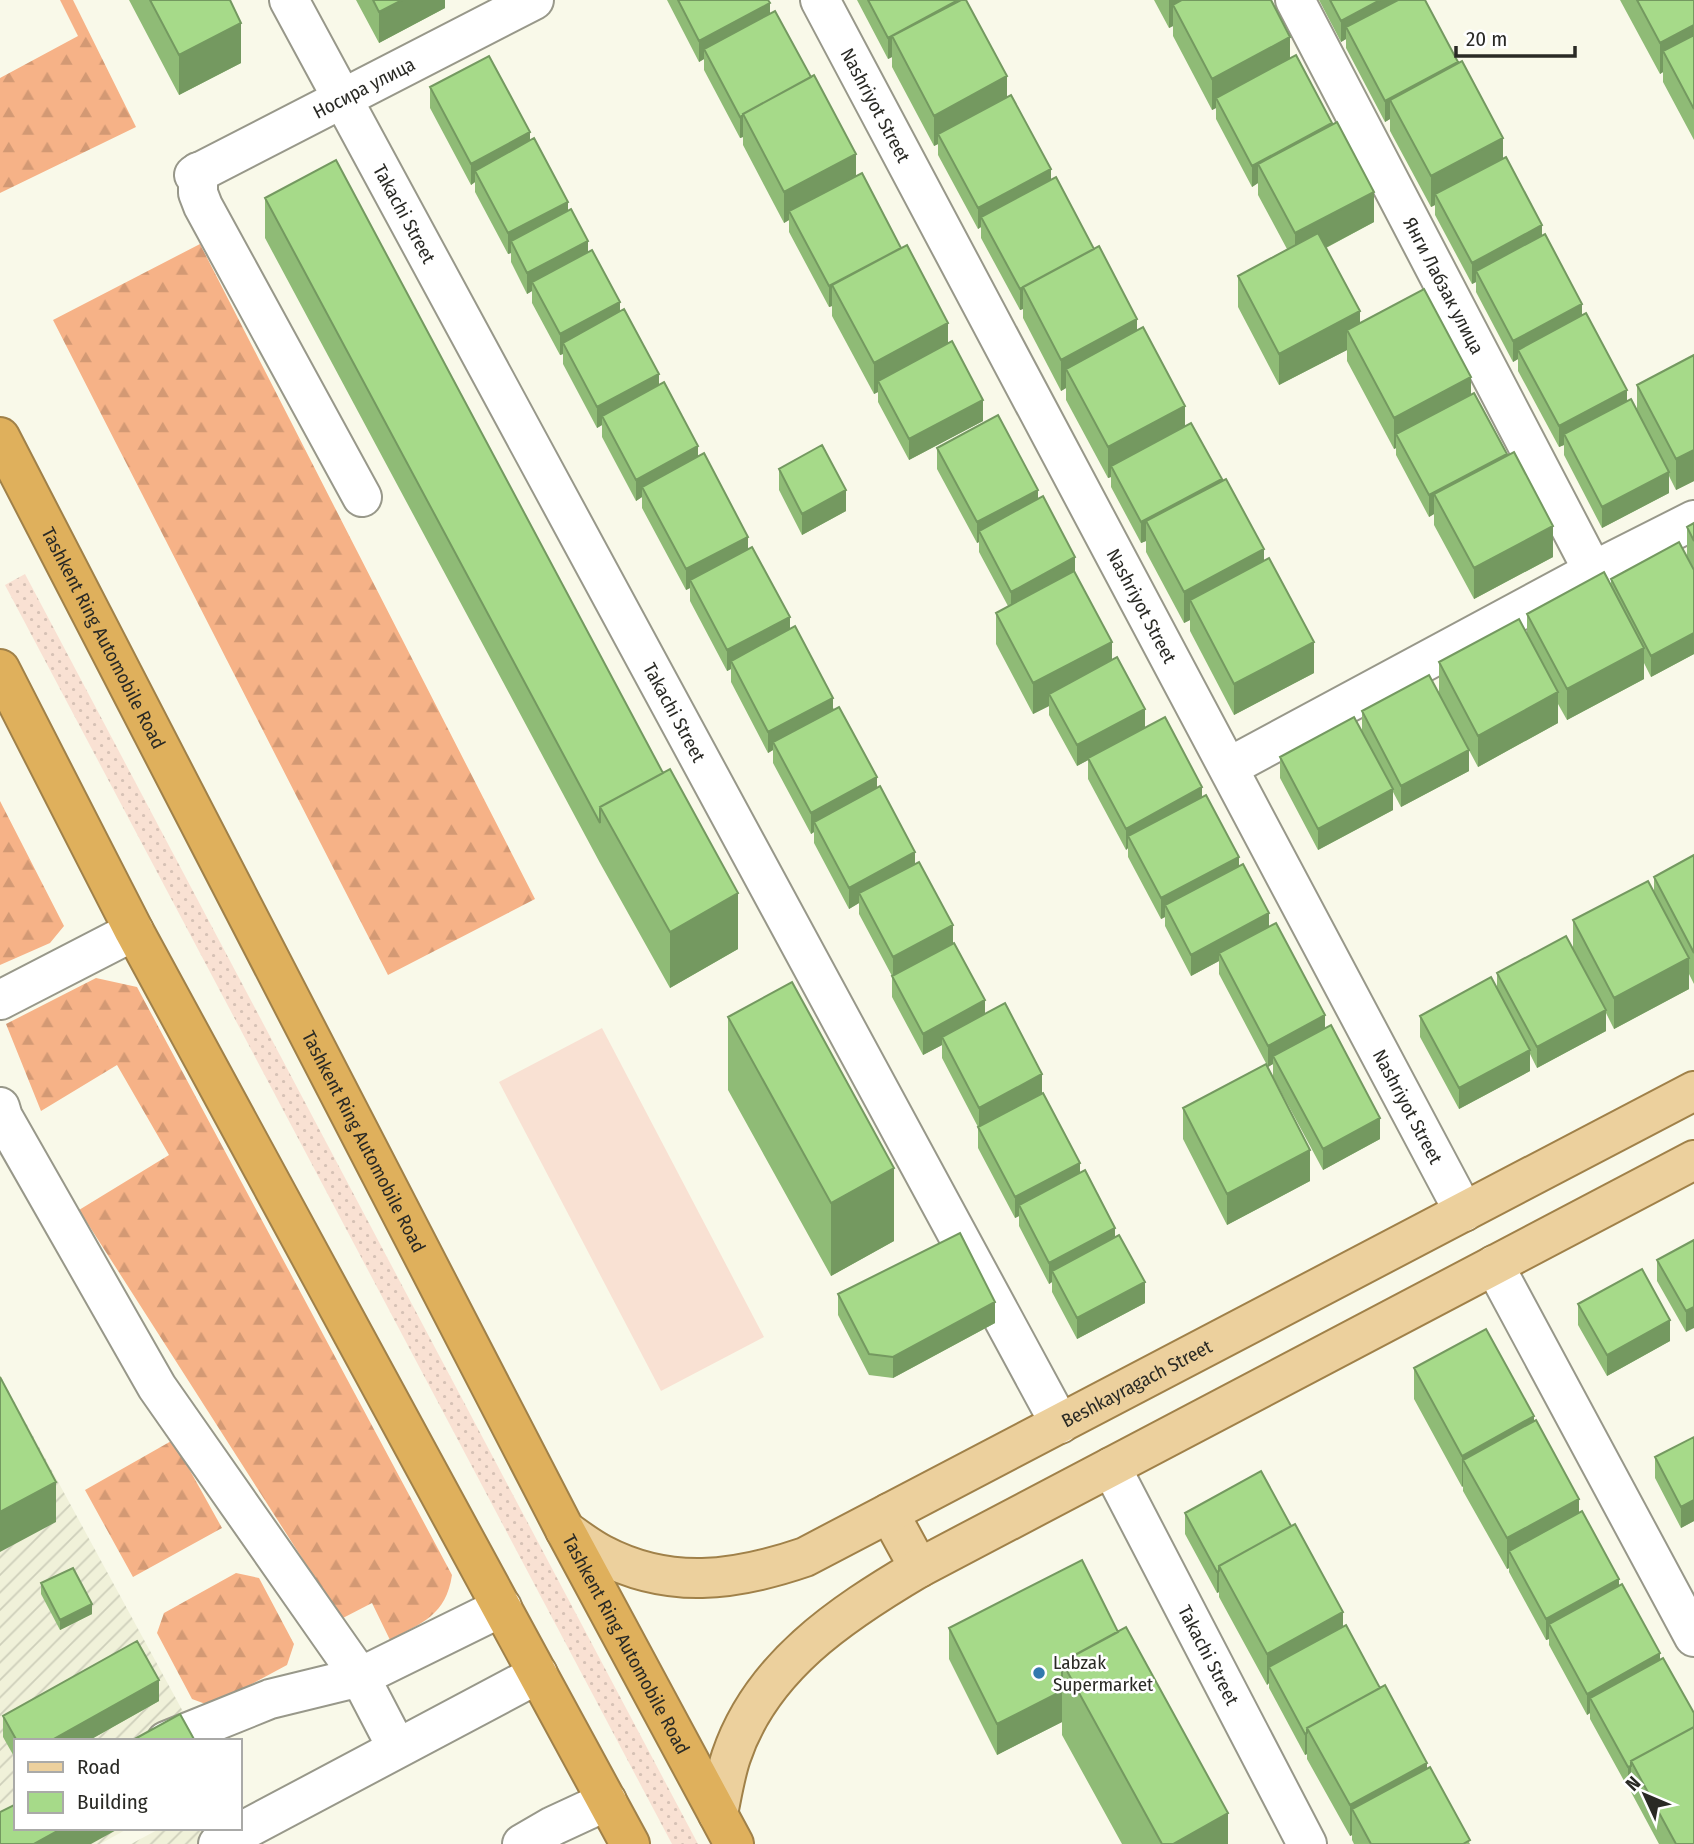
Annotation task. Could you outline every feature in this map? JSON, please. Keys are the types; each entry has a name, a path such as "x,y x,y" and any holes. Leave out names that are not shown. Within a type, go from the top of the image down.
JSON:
{"highway":[{"name":"Tashkent Ring Automobile Road","path":"0,437 13,491 726,1829"},
{"path":"0,668 134,931 630,1844"}],"main road":[{"name":"Beshkayragach Street","path":"565,1530 600,1554 636,1570 699,1580 765,1571 805,1557 1694,1091"},
{"path":"726,1829 731,1757 747,1719 771,1682 803,1649 878,1592 1694,1160"},
{"path":"889,1513 919,1568"}],"street":[{"name":"Takachi Street","path":"289,0 1059,1424"},
{"name":"Носира улица","path":"362,497 203,206 198,193 196,173 534,0"},
{"name":"Nashriyot Street","path":"820,0 1464,1212"},
{"name":"Янги Лабзак улица","path":"1295,0 1593,571"},
{"path":"1229,766 1593,571 1694,520"},
{"path":"0,1000 134,931"},
{"path":"0,1107 3,1117 157,1387 360,1677 397,1748"},
{"path":"1494,1265 1694,1637"},
{"name":"Takachi Street","path":"1111,1467 1307,1844"},
{"path":"171,1739 270,1699 360,1677 502,1607"},
{"path":"218,1844 538,1674"},
{"path":"522,1844 607,1801"}],"shaded area":[{"path":"25,574 698,1844 672,1844 5,585"},
{"path":"602,1028 764,1337 661,1391 499,1082"},
{"path":"0,1375 198,1739 14,1739 14,1830 125,1830 100,1844 0,1844"},
{"path":"157,1830 219,1830 227,1844 131,1844"}],"green space":[{"path":"60,0 73,0 136,127 0,193 0,78 78,36"},
{"path":"200,244 535,899 388,975 53,320"},
{"path":"0,801 64,926 50,943 0,965"},
{"path":"96,978 137,987 452,1575 449,1589 438,1609 422,1623 390,1640 372,1603 341,1619 79,1210 169,1155 117,1065 41,1111 6,1024"},
{"path":"173,1440 222,1528 133,1577 85,1490"},
{"path":"236,1573 259,1578 294,1644 287,1665 211,1706 192,1699 157,1633 164,1613"}],"building":[{"path":"150,0 230,0 241,23 179,55"},
{"path":"373,0 402,0 379,12"},
{"path":"678,0 768,0 770,3 699,41"},
{"path":"868,0 958,0 888,38"},
{"path":"961,0 966,0 1007,76 934,116 892,36"},
{"path":"1182,0 1271,0 1290,37 1212,79 1173,5"},
{"path":"1330,0 1380,0 1341,21"},
{"path":"1398,0 1425,0 1458,62 1385,101 1346,27"},
{"path":"1637,0 1694,0 1694,25 1660,43"},
{"path":"775,11 811,77 740,117 704,49"},
{"path":"1694,35 1694,109 1663,51"},
{"path":"1296,55 1332,123 1252,166 1216,98"},
{"path":"489,56 530,132 471,164 430,87"},
{"path":"1462,61 1503,138 1431,176 1390,100"},
{"path":"814,75 856,154 784,192 743,114"},
{"path":"1011,95 1051,169 978,208 938,134"},
{"path":"1337,122 1374,192 1295,233 1258,164"},
{"path":"534,138 568,202 508,233 475,171"},
{"path":"1506,157 1542,225 1472,263 1435,194"},
{"path":"336,160 663,773 600,807 600,823 265,198"},
{"path":"862,173 901,248 829,286 789,211"},
{"path":"1056,177 1094,249 1020,289 981,217"},
{"path":"571,209 588,241 527,273 511,241"},
{"path":"1318,233 1360,311 1279,354 1238,276"},
{"path":"1545,234 1582,304 1513,341 1476,271"},
{"path":"907,245 948,323 874,363 832,285"},
{"path":"1099,246 1137,319 1061,360 1023,287"},
{"path":"592,250 620,302 560,334 532,282"},
{"path":"1424,289 1471,377 1394,418 1347,330"},
{"path":"624,309 659,374 597,407 563,343"},
{"path":"1586,313 1627,390 1559,426 1518,350"},
{"path":"1143,327 1185,406 1108,447 1066,369"},
{"path":"952,341 983,400 909,439 878,381"},
{"path":"1694,355 1694,450 1676,459 1637,385"},
{"path":"664,382 698,446 636,480 602,416"},
{"path":"1474,393 1507,454 1429,495 1396,434"},
{"path":"1631,399 1669,472 1602,507 1564,434"},
{"path":"998,415 1038,490 977,522 937,448"},
{"path":"1191,423 1222,479 1141,522 1111,466"},
{"path":"822,445 846,490 802,514 779,469"},
{"path":"1514,452 1553,526 1474,568 1434,494"},
{"path":"704,453 748,537 686,569 642,487"},
{"path":"1226,479 1264,549 1184,592 1146,521"},
{"path":"1043,496 1075,557 1011,592 979,531"},
{"path":"1694,523 1694,541 1687,527"},
{"path":"1679,542 1694,570 1694,633 1651,656 1611,579"},
{"path":"752,547 790,617 727,650 690,580"},
{"path":"1269,558 1314,642 1234,684 1190,600"},
{"path":"1074,571 1112,642 1033,683 996,613"},
{"path":"1604,572 1644,648 1567,689 1527,614"},
{"path":"1519,619 1558,692 1478,736 1439,662"},
{"path":"795,626 833,698 768,732 731,661"},
{"path":"1117,657 1145,709 1077,745 1049,694"},
{"path":"1429,675 1469,750 1401,786 1362,711"},
{"path":"839,707 877,777 811,813 773,742"},
{"path":"1165,717 1202,787 1126,829 1088,758"},
{"path":"1354,717 1393,789 1318,829 1280,757"},
{"path":"670,769 738,893 670,932 600,807"},
{"path":"880,786 915,852 849,888 814,822"},
{"path":"1206,795 1239,857 1161,898 1128,836"},
{"path":"1694,855 1694,953 1654,877"},
{"path":"919,862 953,925 893,957 859,893"},
{"path":"1243,864 1269,913 1191,955 1165,905"},
{"path":"1648,881 1689,958 1614,998 1573,920"},
{"path":"1276,923 1325,1015 1268,1046 1219,953"},
{"path":"1566,936 1606,1010 1537,1047 1497,973"},
{"path":"954,943 985,1000 923,1034 892,976"},
{"path":"1491,977 1530,1050 1459,1088 1420,1016"},
{"path":"792,982 894,1168 831,1203 728,1017"},
{"path":"1005,1003 1042,1074 979,1108 942,1037"},
{"path":"1331,1025 1380,1118 1323,1149 1273,1056"},
{"path":"1266,1064 1310,1150 1227,1194 1183,1108"},
{"path":"1043,1093 1080,1163 1015,1197 978,1127"},
{"path":"1085,1170 1115,1228 1049,1263 1019,1205"},
{"path":"960,1233 995,1302 893,1357 869,1354 838,1294"},
{"path":"1119,1235 1145,1282 1077,1318 1052,1271"},
{"path":"1694,1240 1694,1307 1686,1311 1657,1260"},
{"path":"1642,1269 1670,1320 1607,1355 1578,1304"},
{"path":"1486,1329 1534,1416 1462,1456 1414,1368"},
{"path":"0,1377 56,1482 0,1512"},
{"path":"1536,1420 1579,1499 1507,1538 1463,1460"},
{"path":"1694,1437 1694,1500 1681,1507 1655,1457"},
{"path":"1261,1471 1291,1526 1219,1566 1217,1572 1185,1513"},
{"path":"1582,1511 1619,1579 1546,1619 1509,1551"},
{"path":"1295,1524 1343,1612 1267,1654 1219,1566"},
{"path":"1082,1560 1118,1632 1062,1662 1062,1691 997,1724 949,1628"},
{"path":"73,1568 92,1604 60,1620 41,1583"},
{"path":"1622,1584 1660,1653 1587,1694 1549,1624"},
{"path":"1346,1625 1380,1688 1307,1728 1305,1734 1269,1667"},
{"path":"1126,1627 1228,1813 1173,1844 1162,1844 1062,1662"},
{"path":"137,1641 159,1680 54,1739 16,1739 3,1716"},
{"path":"1663,1658 1694,1713 1694,1727 1631,1761 1631,1766 1628,1767 1590,1698"},
{"path":"1385,1685 1427,1763 1350,1805 1307,1728"},
{"path":"180,1714 194,1739 135,1739"},
{"path":"1694,1727 1694,1844 1676,1844 1631,1761"},
{"path":"1430,1767 1470,1840 1463,1844 1371,1844 1352,1809"},
{"path":"14,1805 14,1830 59,1830 34,1844 0,1844 0,1812"}],"place":[{"name":"Labzak Supermarket","path":"1039,1673"}]}
